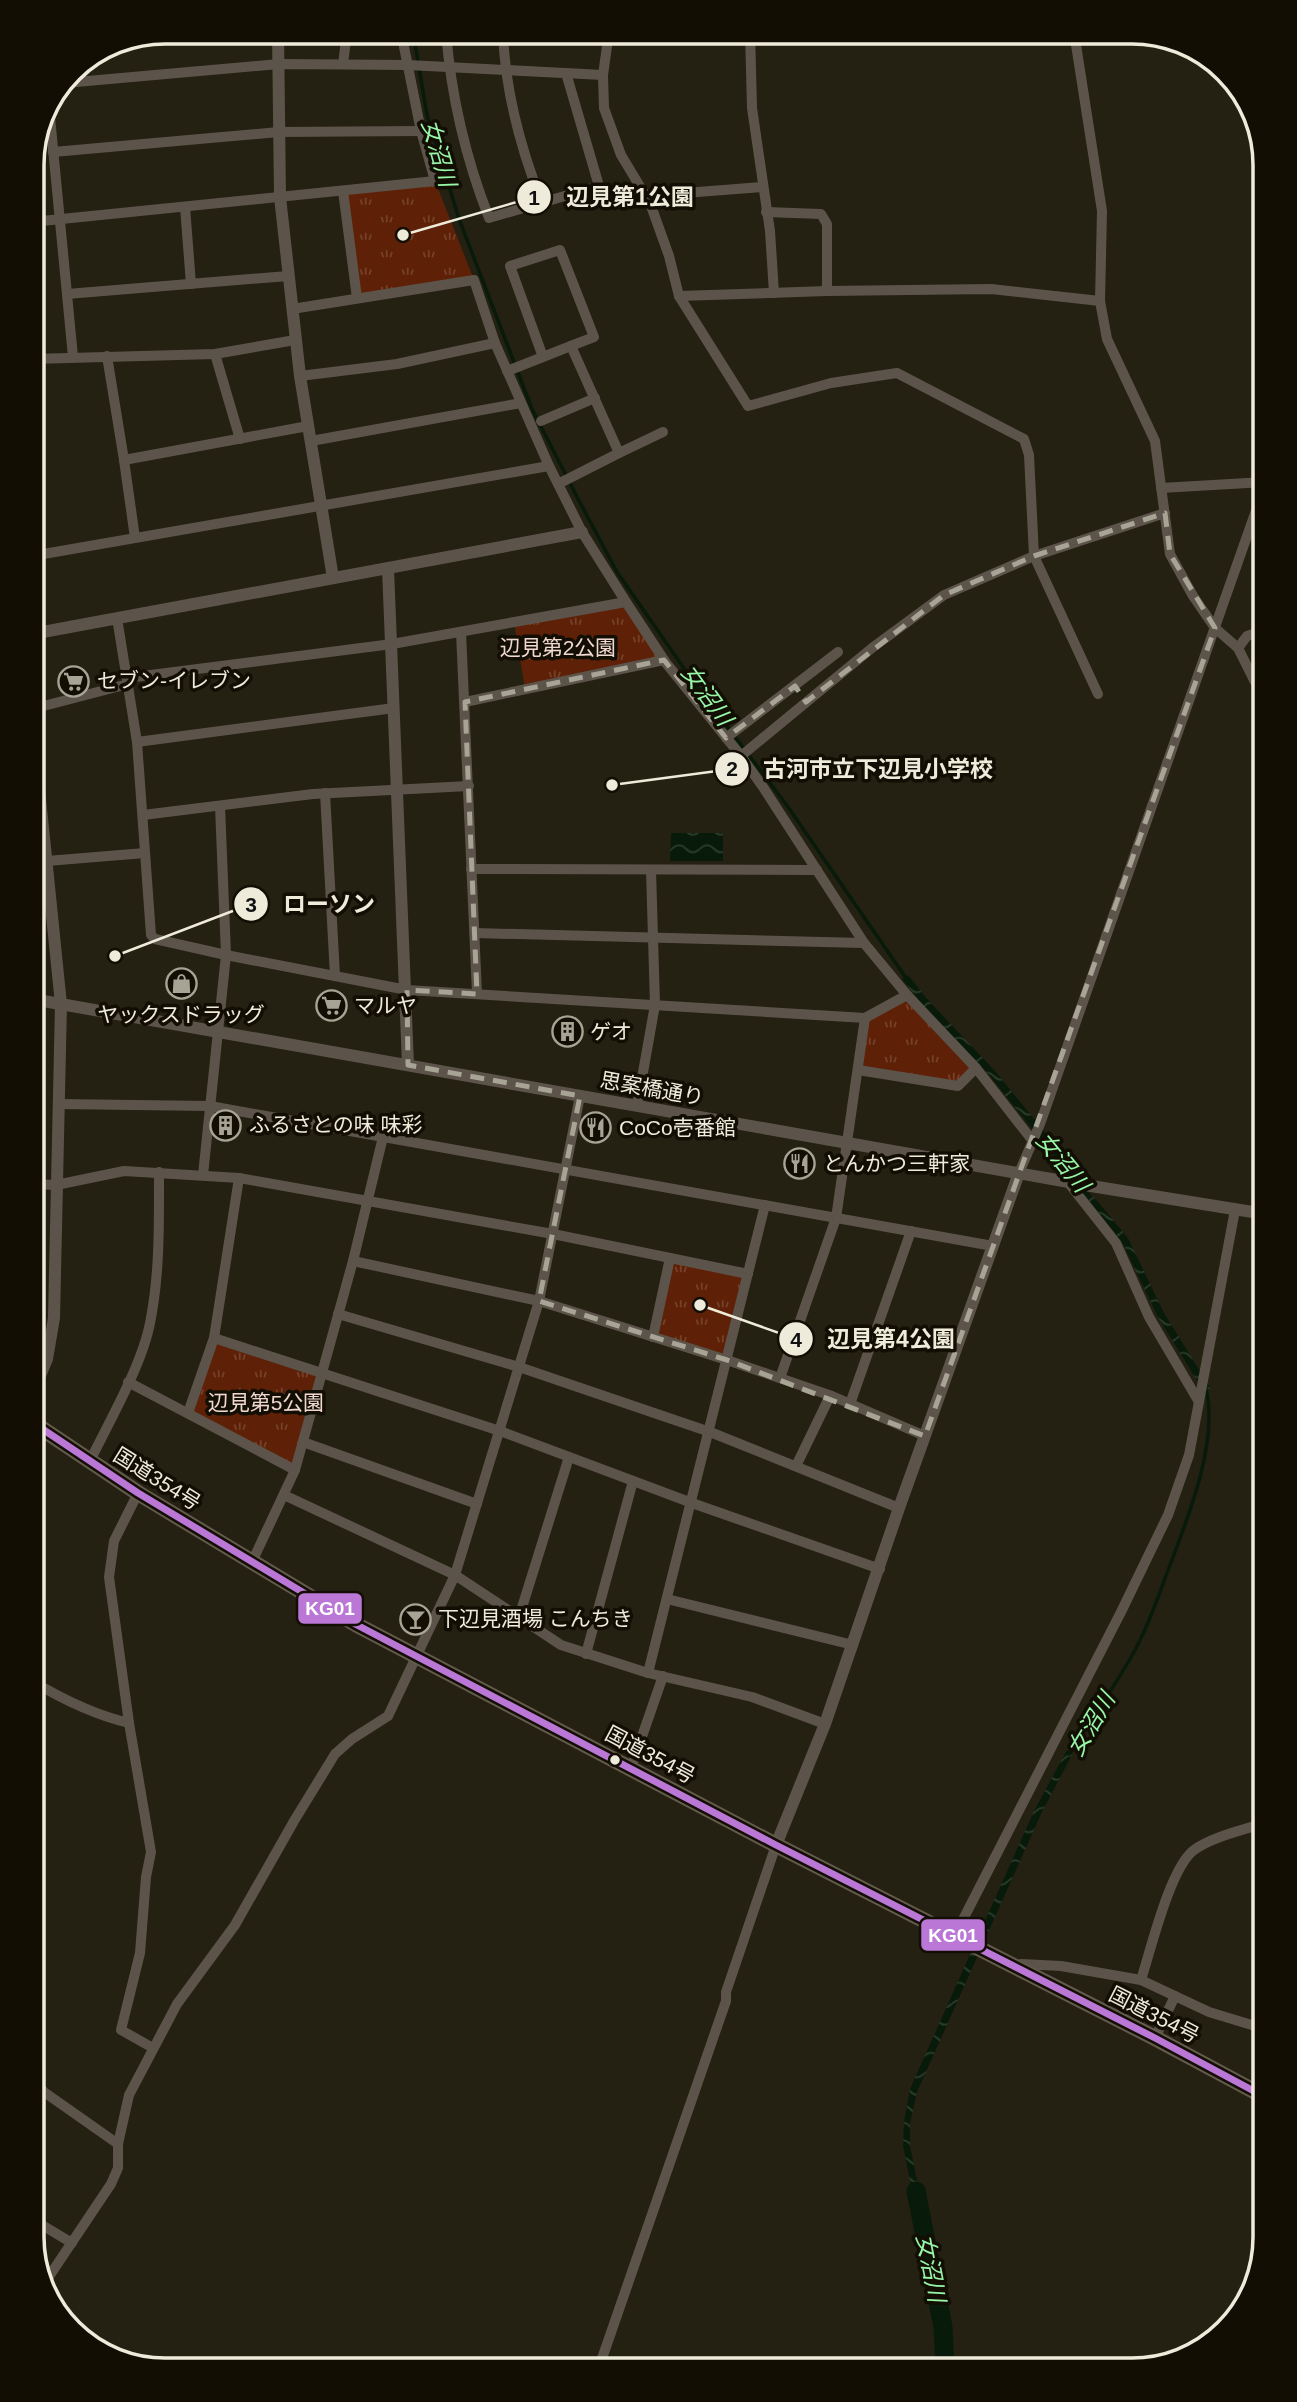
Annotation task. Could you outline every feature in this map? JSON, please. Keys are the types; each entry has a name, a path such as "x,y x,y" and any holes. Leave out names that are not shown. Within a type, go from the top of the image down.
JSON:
{"highway":[{"name":"国道354号","path":"44,1430 138,1493 357,1625 1253,2091"}],"street":[{"path":"278,44 280,197 295,340 332,578"},
{"path":"343,64 346,44"},
{"path":"44,221 435,181 421,131 404,44"},
{"path":"447,44 449,67 473,177 489,218 599,186 566,74"},
{"path":"503,44 504,70 523,155 542,203"},
{"path":"607,44 603,75 604,108 621,155 646,196 669,256 679,296 748,406 831,383 897,373 1024,439 1030,455 1034,556 1098,694"},
{"path":"750,44 752,108 774,293"},
{"path":"1076,44 1102,211 1100,301 1107,339 1156,441 1170,554 1193,596 1215,628 1238,648 1253,678"},
{"path":"78,82 279,64 408,65 603,75"},
{"path":"51,125 73,357"},
{"path":"53,152 279,132 421,131"},
{"path":"646,196 762,187"},
{"path":"343,191 357,298"},
{"path":"185,207 191,284"},
{"path":"766,212 821,214 827,224 827,291"},
{"path":"507,371 543,357 570,346 594,337 560,250 510,266 543,357"},
{"path":"67,294 288,276"},
{"path":"292,309 474,280 495,343 549,466 582,531 664,660 741,756 864,943 907,995 1036,1132"},
{"path":"679,296 991,289 1100,301"},
{"path":"44,358 215,354 295,340"},
{"path":"300,376 397,364 495,343"},
{"path":"570,346 619,453"},
{"path":"215,354 240,439"},
{"path":"107,356 135,538"},
{"path":"541,421 595,398"},
{"path":"311,441 521,403"},
{"path":"124,460 308,426"},
{"path":"558,484 663,432"},
{"path":"44,553 549,466"},
{"path":"1160,488 1253,484"},
{"path":"741,756 872,648 944,595 1034,556 1165,513"},
{"path":"601,2358 726,2001 726,1992 776,1845 825,1724 899,1508 1036,1132 1253,518"},
{"path":"44,632 582,531"},
{"path":"388,569 408,1065"},
{"path":"44,705 127,681 392,644 626,602"},
{"path":"117,618 137,742 151,935 155,939 226,956 407,990 865,1017 907,995"},
{"path":"461,632 477,994"},
{"path":"1238,648 1247,636 1253,634"},
{"path":"726,738 838,652"},
{"path":"465,702 664,660"},
{"path":"794,686 806,702"},
{"path":"137,742 394,708"},
{"path":"143,816 325,793 468,786"},
{"path":"325,793 335,976"},
{"path":"203,1175 226,956 220,806"},
{"path":"44,833 61,1004 54,1318 44,1366"},
{"path":"47,861 145,853"},
{"path":"471,869 817,870"},
{"path":"637,1106 655,1005 651,870"},
{"path":"475,933 864,943"},
{"name":"思案橋通り","path":"44,1001 1253,1212"},
{"path":"780,1378 836,1218 865,1017"},
{"path":"859,1070 958,1087 976,1068"},
{"path":"50,2274 111,2184 118,2168 118,2144 129,2095 177,2004 235,1925 293,1821 335,1754 352,1739 388,1716 455,1576 539,1301 580,1096"},
{"path":"58,1104 211,1107 993,1246"},
{"path":"252,1562 295,1470 354,1261 383,1137"},
{"path":"44,1184 56,1185 124,1171 239,1178 553,1234 748,1274"},
{"path":"90,1461 128,1382 150,1324 158,1248 159,1172"},
{"path":"188,1413 214,1338 239,1178"},
{"path":"1070,1182 1116,1242 1149,1317 1201,1397"},
{"path":"648,1673 765,1205"},
{"path":"954,1937 1168,1515 1189,1455 1235,1210"},
{"path":"850,1404 911,1231"},
{"path":"653,1337 670,1258"},
{"path":"354,1261 539,1301 780,1378 925,1436"},
{"path":"338,1314 519,1367 710,1432 899,1508"},
{"path":"214,1338 500,1431 692,1503 880,1569"},
{"path":"128,1382 295,1470"},
{"path":"796,1466 830,1396"},
{"path":"303,1442 477,1504"},
{"path":"519,1618 569,1457"},
{"path":"586,1654 633,1481"},
{"path":"138,1493 114,1541 109,1577 151,1852 146,1877 140,1953 121,2030 153,2048"},
{"path":"284,1495 455,1576 561,1645 648,1673 752,1697 825,1724"},
{"path":"667,1600 853,1645"},
{"path":"631,1769 663,1676"},
{"path":"44,1688 90,1710 130,1723"},
{"path":"1141,1980 1172,1885 1185,1859 1196,1849 1253,1827"},
{"path":"1014,1968 1021,1964 1061,1966 1141,1980 1209,2012 1253,2025"},
{"path":"1156,2038 1175,1996"},
{"path":"44,2092 118,2144"},
{"path":"44,2226 72,2243"}],"highlighted area":[{"path":"1165,513 1170,554 1215,628 925,1436 727,1360 539,1301 580,1096 408,1065 407,990 477,994 465,702 664,660 726,738 795,686 806,702 944,595 1034,556"}],"green space":[{"path":"435,181 474,280 357,298 343,191"},
{"name":"辺見第2公園","path":"626,602 664,660 525,689 514,622"},
{"path":"907,995 976,1068 958,1086 858,1070 865,1018"},
{"path":"670,1258 748,1274 727,1360 653,1337"},
{"name":"辺見第5公園","path":"214,1338 322,1373 295,1470 188,1413"}],"water":[{"path":"671,833 723,833 723,861 670,861"},
{"path":"908,975 995,1071 1070,1163 1065,1168 1128,1238 1164,1313 1211,1389 1204,1392 1158,1317 1122,1242 990,1076 922,1004 902,979"},
{"path":"1067,1750 1073,1753 1041,1814 917,2092 910,2123 910,2146 924,2214 917,2215 903,2146 910,2089 1034,1811"}],"waterway":[{"name":"女沼川","path":"415,44 427,115 459,219 532,409 577,497 617,572 690,677 788,807 906,978"},
{"name":"女沼川","path":"1066,1164 1078,1180"},
{"name":"女沼川","path":"1069,1754 1136,1648 1152,1613 1200,1478 1208,1431 1206,1389"},
{"name":"女沼川","path":"916,2191 943,2327 944,2358"}],"transit line":[{"name":"KG01","path":"44,1430 138,1493 357,1625 1253,2091"}],"place":[{"name":"辺見第1公園","path":"403,235"},
{"name":"セブン-イレブン","path":"74,681"},
{"name":"古河市立下辺見小学校","path":"612,785"},
{"name":"ローソン","path":"115,956"},
{"name":"ヤックスドラッグ","path":"181,983"},
{"name":"マルヤ","path":"331,1006"},
{"name":"ゲオ","path":"567,1032"},
{"name":"ふるさとの味 味彩","path":"226,1125"},
{"name":"CoCo壱番館","path":"596,1128"},
{"name":"とんかつ三軒家","path":"800,1164"},
{"name":"辺見第4公園","path":"700,1305"},
{"name":"下辺見酒場 こんちき","path":"415,1619"}]}
